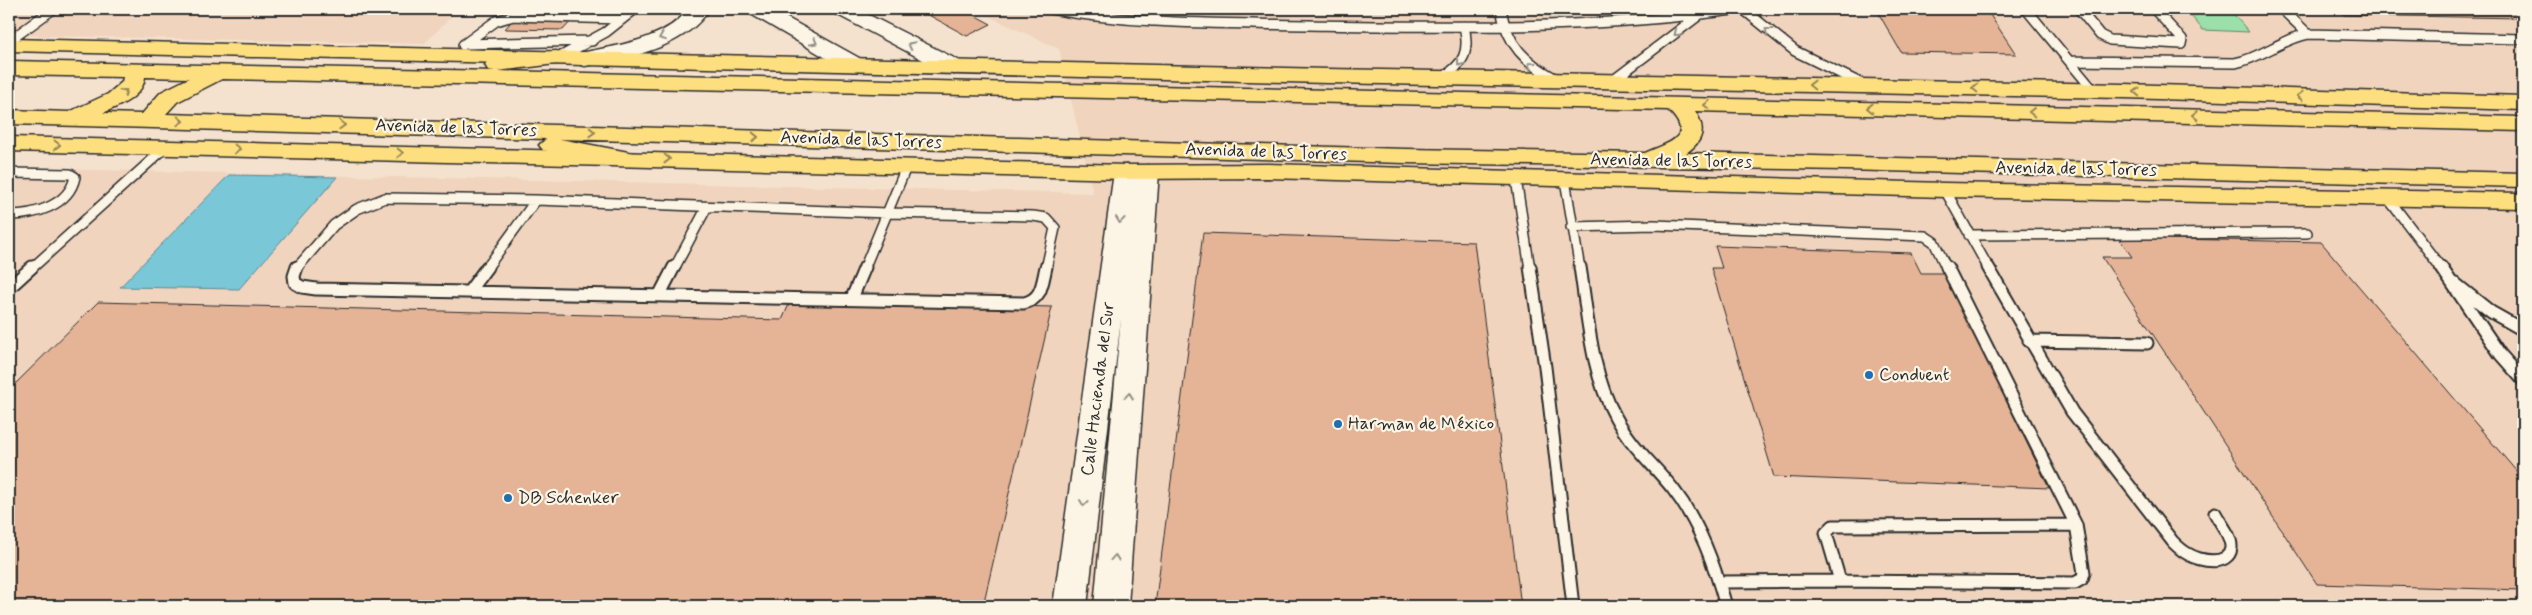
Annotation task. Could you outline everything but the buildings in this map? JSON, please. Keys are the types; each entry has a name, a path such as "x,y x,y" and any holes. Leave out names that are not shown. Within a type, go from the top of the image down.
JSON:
{"main road":[{"path":"9,43 458,50 556,58"},
{"path":"380,77 556,58 588,50 853,64 1328,76 1443,88 1675,104 2523,124"},
{"path":"9,68 380,77 1443,88 1559,80 2523,102"},
{"path":"68,118 116,99 133,84 135,70"},
{"path":"149,120 169,97 220,73"},
{"path":"1640,160 1670,153 1682,147 1690,140 1693,131 1691,122 1675,104"},
{"path":"2219,116 2523,107"},
{"name":"Avenida de las Torres","path":"9,117 1406,156 2038,168 2523,180"},
{"path":"456,128 630,158"},
{"name":"Avenida de las Torres","path":"9,144 1137,172 1268,171 1945,190 2523,201"},
{"path":"1268,171 1406,156"},
{"path":"2038,168 2055,191"},
{"path":"2338,176 2440,186 2523,191"}],"street":[{"path":"588,50 665,37 683,27 700,9"},
{"path":"756,9 853,64"},
{"path":"776,20 800,9"},
{"path":"841,9 954,67"},
{"name":"Calle Hacienda del Sur","path":"1070,606 1137,172"},
{"name":"Calle Hacienda del Sur","path":"1111,606 1137,172"}],"lane":[{"path":"9,43 53,9"},
{"path":"458,50 491,23 536,9"},
{"path":"458,50 588,50 635,9"},
{"path":"1051,9 1092,17 1123,20 1464,26 1699,16 1738,9"},
{"path":"1092,17 1095,9"},
{"path":"1121,9 1123,20"},
{"path":"1151,21 1159,9"},
{"path":"1501,9 1503,25 1517,52 1527,62 1559,80"},
{"path":"1743,9 1794,51 1868,86"},
{"path":"2026,9 2094,91"},
{"path":"2079,9 2100,35 2110,40 2181,44 2182,39 2154,9"},
{"path":"2282,9 2308,34"},
{"path":"510,16 622,19"},
{"path":"1611,82 1699,16"},
{"path":"1443,88 1468,51 1464,26"},
{"path":"2070,60 2245,61 2299,36 2308,34 2523,39"},
{"path":"2174,44 2189,62"},
{"path":"9,288 165,148"},
{"path":"852,298 907,165"},
{"path":"9,173 70,174 75,176 75,181 68,190 44,209 26,215 9,215"},
{"path":"1516,179 1545,366 1573,606"},
{"path":"1565,180 1571,227 1600,386 1612,414 1635,448 1673,489 1697,525 1720,582 1726,606"},
{"path":"1945,190 2029,341 2072,412 2094,444 2178,547 2192,556 2200,558 2218,560 2229,555 2230,541 2215,513"},
{"path":"2387,197 2448,277 2500,354 2523,380"},
{"path":"398,198 536,200 707,207 887,214 1023,215 1049,219 1055,228 1040,294 1032,301 1014,303 852,298 316,288 302,287 295,283 294,276 302,260 332,225 348,213 372,202 398,198"},
{"path":"470,290 536,200"},
{"path":"660,294 707,207"},
{"path":"1571,227 1654,225 1913,235 1924,236 1934,242 2076,525 2084,574 2082,579 2075,583 1840,580 1720,582"},
{"path":"1969,235 2307,233"},
{"path":"2448,277 2491,312 2523,330"},
{"path":"2029,341 2147,344"},
{"path":"1840,580 1826,532 1833,526 2076,525"}],"shaded area":[{"path":"9,9 459,9 424,44 9,35"},
{"path":"973,9 2523,9 2523,606 9,606 9,168 1093,193 1059,49"}],"green space":[{"path":"2185,9 2229,9 2249,32 2203,30"}],"water":[{"path":"229,175 337,177 239,289 120,287"}],"place":[{"name":"Conduent","path":"1869,375"},
{"name":"Harman de México","path":"1338,424"},
{"name":"DB Schenker","path":"508,498"}]}
